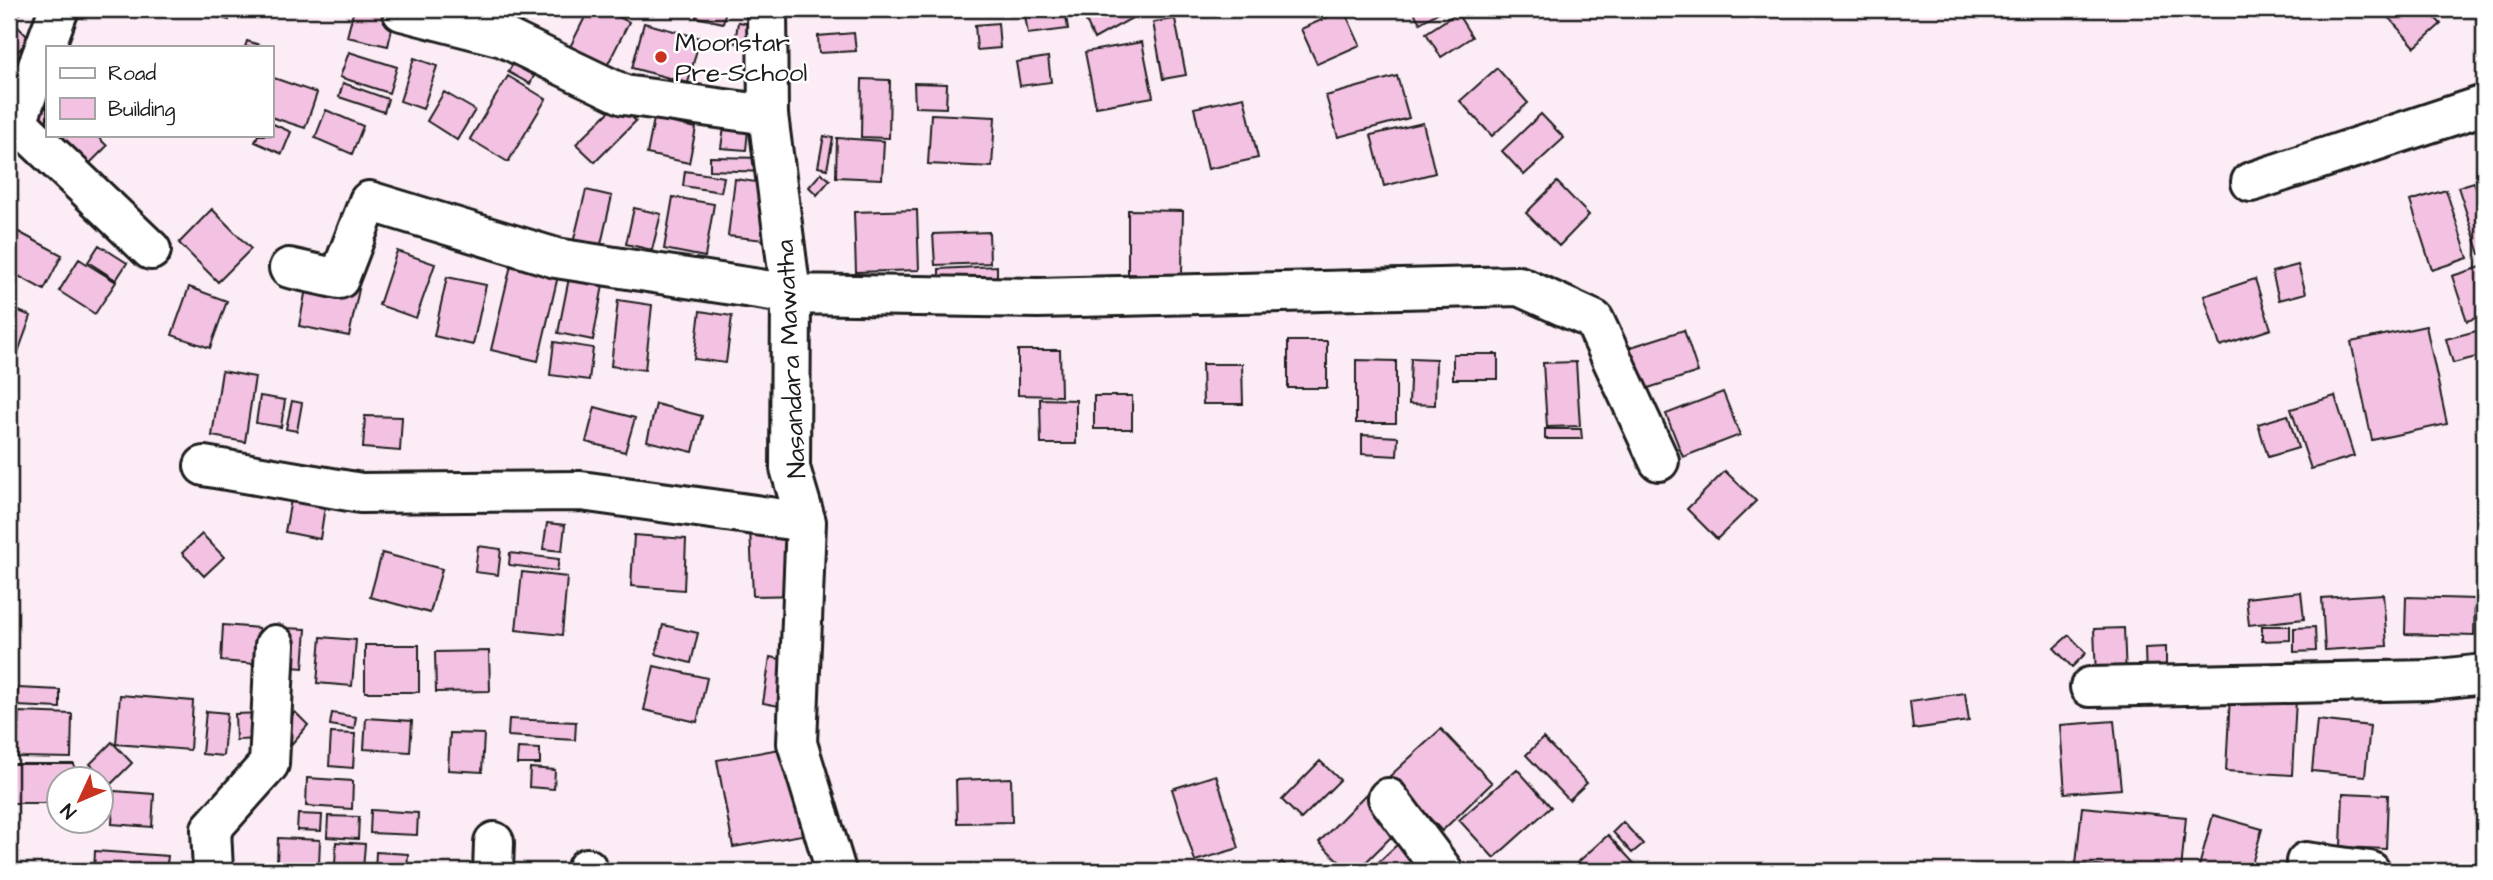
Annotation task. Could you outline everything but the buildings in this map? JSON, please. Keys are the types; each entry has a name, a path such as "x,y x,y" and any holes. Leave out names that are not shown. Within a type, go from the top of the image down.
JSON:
{"street":[{"path":"59,9 13,129 151,250"},
{"name":"Nasandara Mawatha","path":"767,9 768,115 791,294 790,468 806,522 797,743 836,871"},
{"path":"402,11 503,37 624,95 768,115"},
{"path":"2251,182 2484,105"},
{"path":"289,268 339,279 369,201 556,258 791,294 1038,298 1519,286 1594,320 1659,461"},
{"path":"204,466 361,493 581,491 806,522"},
{"path":"213,871 211,829 269,764 275,645"},
{"path":"2090,687 2430,680 2484,674"},
{"path":"1388,799 1443,871"},
{"path":"2306,862 2370,871"}],"place":[{"name":"Moonstar Pre-School","path":"661,57"}]}
